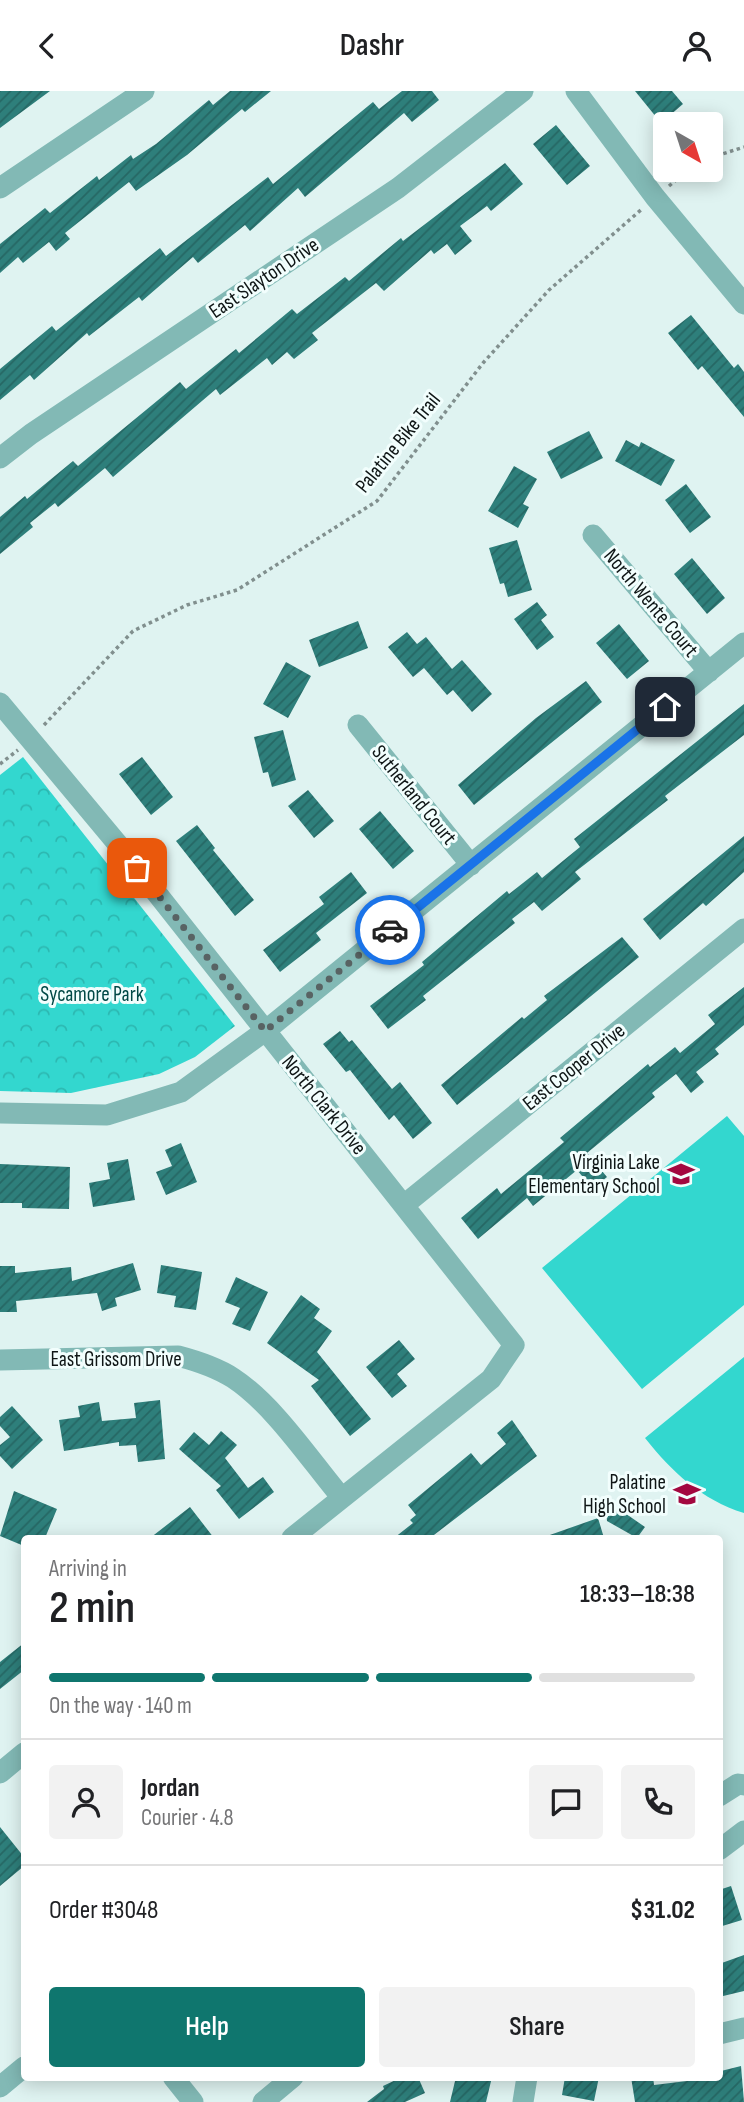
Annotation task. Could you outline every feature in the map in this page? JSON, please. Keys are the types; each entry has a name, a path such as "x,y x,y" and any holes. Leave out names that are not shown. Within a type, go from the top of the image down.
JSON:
{"street":[{"path":"0,188 144,91"},
{"name":"East Slayton Drive","path":"0,458 31,434 398,188 523,91"},
{"path":"576,91 655,197 744,304"},
{"name":"North Wente Court","path":"593,535 709,672"},
{"path":"0,1113 107,1115 181,1092 265,1031 744,643"},
{"name":"North Clark Drive","path":"0,703 121,848 514,1345 491,1379 342,1499"},
{"name":"Sutherland Court","path":"358,726 471,865"},
{"name":"East Cooper Drive","path":"404,1205 744,929"},
{"name":"East Grissom Drive","path":"0,1360 178,1356 216,1368 247,1388 260,1401 342,1499"},
{"path":"296,1535 342,1499"},
{"path":"0,1773 21,1756"},
{"path":"723,1793 738,1784 744,1785"},
{"path":"723,1847 744,1831"},
{"path":"723,2033 744,2028"},
{"path":"0,2087 21,2070"},
{"path":"176,2081 193,2102"},
{"path":"263,2102 288,2081"},
{"path":"523,2102 526,2081"}],"path":[{"path":"723,154 744,147"},
{"name":"Palatine Bike Trail","path":"0,764 29,739 134,631 187,605 237,590 377,501 483,363 549,290 673,182"}],"green space":[{"name":"Sycamore Park","path":"23,757 235,1026 195,1057 159,1074 71,1093 0,1091 0,775"},
{"path":"727,1116 744,1136 744,1305 642,1389 542,1268"},
{"path":"744,1357 744,1513 701,1493 677,1473 645,1438"}],"building":[{"path":"0,91 50,91 0,128"},
{"path":"230,91 271,91 245,112 242,109 187,155 136,191 129,182 65,233 70,239 56,251 49,242 23,263 18,257 0,273 0,244 45,208 50,213 97,176 99,180 131,155 133,159 156,144 209,100 213,105"},
{"path":"402,91 432,91 439,100 412,122 404,113 305,197 298,188 250,231 245,225 198,263 193,257 142,301 139,297 89,336 87,333 34,380 30,375 0,400 0,369 52,326 56,331 160,248 166,256 268,177 273,184 373,102 379,109"},
{"path":"635,91 672,91 683,104 674,112 653,113"},
{"path":"556,125 590,166 567,185 533,144"},
{"path":"505,163 523,184 491,211 487,206 460,226 472,241 455,255 447,244 434,254 431,250 384,291 376,283 312,333 318,340 294,359 287,352 272,365 267,358 220,395 216,389 113,477 105,468 58,507 55,503 30,523 33,527 0,554 0,517 25,496 27,499 73,461 78,466 180,382 186,389 236,349 239,353 292,309 297,314 345,277 349,281 401,238 403,241"},
{"path":"691,315 734,368 738,364 744,372 744,417 702,366 698,370 668,333"},
{"path":"589,431 603,458 561,479 547,452"},
{"path":"626,440 639,447 641,442 675,460 661,486 615,461"},
{"path":"514,466 537,479 523,504 529,507 518,528 488,511"},
{"path":"686,484 711,517 690,533 665,500"},
{"path":"517,540 532,590 508,597 504,583 500,584 489,548"},
{"path":"692,558 725,598 707,614 674,574"},
{"path":"537,602 547,615 541,620 554,637 537,650 514,619"},
{"path":"358,621 368,648 319,667 309,640"},
{"path":"619,624 649,661 627,679 596,643"},
{"path":"407,632 417,644 426,637 452,669 462,660 492,694 472,712 453,690 447,695 424,668 413,677 388,647"},
{"path":"286,662 311,676 288,718 263,704"},
{"path":"586,681 602,702 474,805 458,785 536,718"},
{"path":"744,704 744,735 665,796 668,800 575,872 581,879 542,911 534,902 512,919 515,923 423,996 426,1000 388,1029 370,1006 424,965 422,962 507,891 509,894 537,872 542,878 580,847 574,839"},
{"path":"283,730 296,780 272,787 268,772 263,773 254,737"},
{"path":"142,757 173,797 151,815 119,774"},
{"path":"308,790 334,821 314,838 288,806"},
{"path":"380,811 414,851 393,869 359,829"},
{"path":"197,825 215,848 213,850 254,900 235,916 176,841"},
{"path":"744,836 744,872 706,906 703,903 660,940 643,919"},
{"path":"351,872 367,893 316,933 321,940 280,972 263,950 324,904 319,897"},
{"path":"622,937 639,957 457,1105 441,1085 522,1017 524,1019 547,1000 544,996"},
{"path":"744,987 744,1025 715,1049 719,1054 696,1072 704,1082 691,1093 676,1074 652,1093 655,1097 587,1153 607,1177 593,1189 577,1170 533,1206 527,1198 478,1239 461,1218 497,1188 501,1194 564,1142 560,1138 648,1064 650,1067 675,1047 680,1053 715,1024 708,1015"},
{"path":"340,1031 349,1042 352,1040 392,1089 400,1082 432,1123 413,1139 394,1115 389,1120 350,1070 346,1072 323,1044"},
{"path":"181,1143 197,1182 166,1195 156,1172 172,1166 165,1150"},
{"path":"128,1159 135,1200 93,1207 89,1183 110,1179 107,1163"},
{"path":"0,1164 70,1167 69,1209 22,1208 22,1203 0,1203"},
{"path":"133,1263 141,1290 115,1298 117,1306 102,1311 97,1293 16,1301 17,1312 0,1312 0,1266 15,1266 15,1273 71,1267 72,1281"},
{"path":"161,1265 202,1272 196,1310 174,1307 176,1296 157,1293"},
{"path":"236,1277 268,1292 250,1331 232,1324 240,1308 225,1302"},
{"path":"301,1295 320,1309 314,1318 332,1331 317,1352 371,1419 350,1436 311,1386 319,1380 267,1343"},
{"path":"399,1340 415,1359 397,1374 407,1386 392,1398 366,1367"},
{"path":"160,1400 165,1459 138,1462 136,1445 119,1446 119,1442 64,1451 59,1420 80,1417 78,1406 99,1402 102,1421 136,1418 134,1403"},
{"path":"12,1406 43,1440 12,1469 0,1456 0,1445 10,1437 0,1426 0,1417"},
{"path":"512,1420 537,1456 434,1535 398,1535 413,1523 410,1520 416,1515 408,1505 471,1453 481,1465 506,1444 497,1433"},
{"path":"221,1431 237,1445 225,1458 248,1488 263,1477 274,1492 239,1519 216,1490 221,1486 179,1449 194,1432 209,1445"},
{"path":"14,1491 57,1509 46,1535 21,1535 21,1545 0,1536"},
{"path":"190,1507 212,1535 154,1535"},
{"path":"619,1509 645,1527 639,1535 632,1535 607,1521 606,1510"},
{"path":"598,1518 603,1535 550,1535"},
{"path":"21,1645 21,1672 0,1689 0,1662"},
{"path":"0,1827 21,1853 21,1868 0,1886"},
{"path":"731,1886 742,1920 723,1926 723,1889"},
{"path":"744,1955 744,1991 723,1996 723,1963"},
{"path":"741,2066 744,2102 635,2102 632,2081 654,2081 654,2085 723,2081 723,2070"},
{"path":"394,2081 420,2081 425,2093 405,2102 367,2102 384,2089 383,2086"},
{"path":"455,2081 491,2081 486,2102 450,2102"},
{"path":"564,2081 598,2081 594,2101 562,2095"}],"way so far":[{"path":"137,868 265,1031 390,930"}],"place":[{"name":"Virginia Lake Elementary School","path":"681,1174"},
{"name":"Palatine High School","path":"687,1494"}],"route":[{"path":"390,930 665,707"}]}
